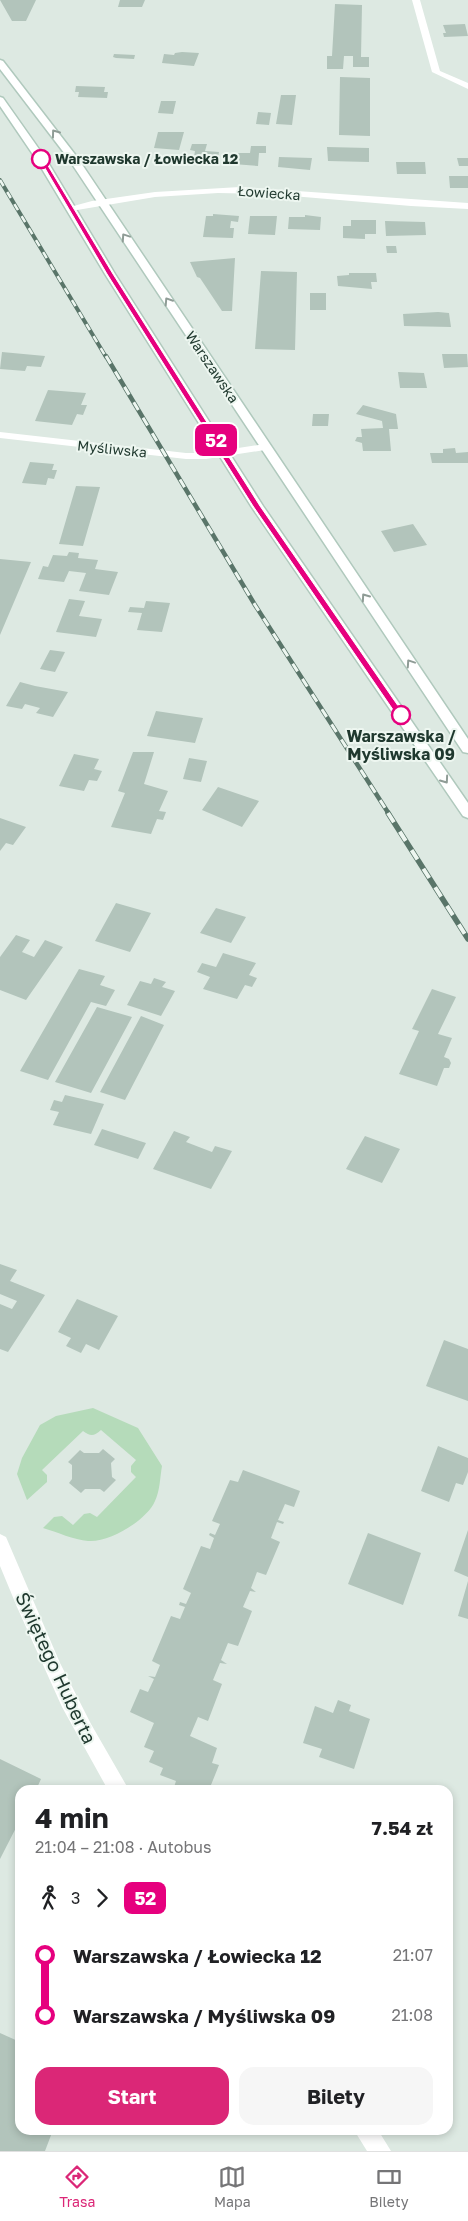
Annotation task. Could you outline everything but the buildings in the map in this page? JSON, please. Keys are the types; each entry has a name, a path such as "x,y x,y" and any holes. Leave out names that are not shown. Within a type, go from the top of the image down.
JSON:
{"main road":[{"path":"416,0 436,72 468,86"},
{"name":"Warszawska","path":"0,63 72,156 468,749"},
{"path":"0,100 41,159 172,373 257,506 468,813"},
{"name":"Łowiecka","path":"71,208 170,192 243,190 415,205 468,206"},
{"name":"Myśliwska","path":"0,435 165,455 206,456 265,447"},
{"name":"Świętego Huberta","path":"0,1543 23,1600 74,1713 116,1785"},
{"path":"369,2135 380,2151"}],"green space":[{"path":"93,1408 138,1428 162,1466 157,1497 144,1516 136,1523 116,1534 97,1541 88,1541 71,1538 43,1528 54,1517 62,1516 73,1525 84,1514 90,1513 97,1517 136,1477 131,1472 131,1466 136,1460 101,1430 92,1435 83,1431 42,1470 47,1475 47,1482 27,1500 17,1474 22,1458 40,1425 56,1416"}],"railway":[{"path":"0,180 106,357"},
{"path":"106,356 255,605 389,814"},
{"path":"388,813 468,939"}],"bus line":[{"name":"52","path":"41,159 176,381 257,506 401,715"}],"place":[{"name":"Warszawska / Łowiecka 12","path":"41,159"},
{"name":"Warszawska / Myśliwska 09","path":"401,715"}]}
